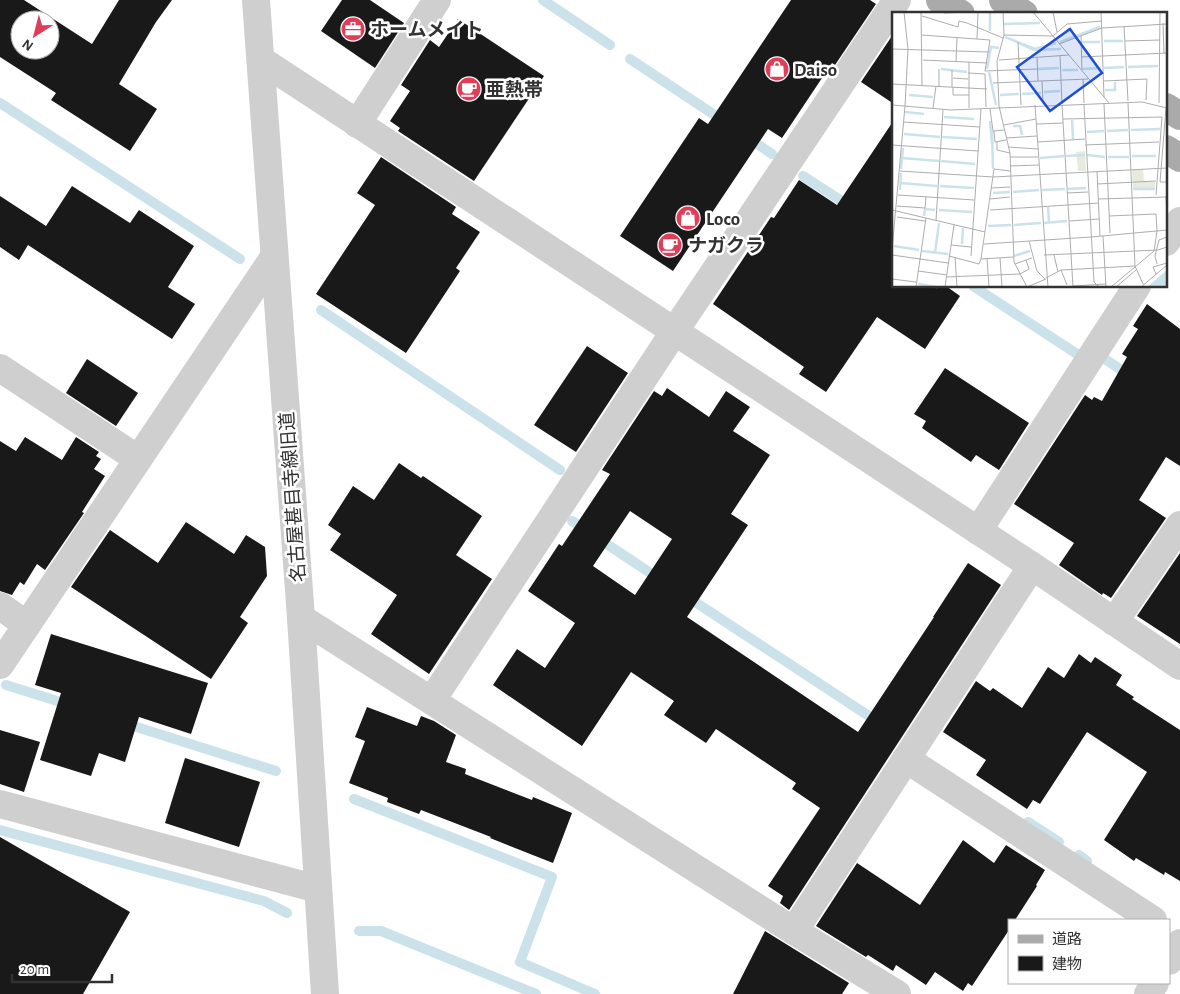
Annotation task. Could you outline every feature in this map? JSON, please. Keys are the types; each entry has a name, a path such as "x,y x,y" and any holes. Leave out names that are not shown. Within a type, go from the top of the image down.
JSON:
{"main road":[{"path":"940,0 958,12"},
{"path":"1003,0 1021,12"},
{"path":"1168,108 1180,116"},
{"path":"1168,150 1180,158"}],"street":[{"name":"名古屋甚目寺線旧道","path":"256,0 301,618 325,994"},
{"path":"357,124 437,0"},
{"path":"432,700 674,332 896,0"},
{"path":"261,60 1032,566 1180,666"},
{"path":"1168,239 1180,221"},
{"path":"0,666 274,257"},
{"path":"978,531 1137,288"},
{"path":"0,368 138,459"},
{"path":"1114,622 1180,525"},
{"path":"794,931 1032,566"},
{"path":"0,606 27,625"},
{"path":"301,618 794,931 897,994"},
{"path":"906,759 1151,919"},
{"path":"0,804 318,889"},
{"path":"1170,959 1180,943"}],"building":[{"path":"0,0 24,0 39,10 10,10 10,60 60,60 60,23 92,44 119,0 172,0 156,22 119,84 157,109 130,151 51,100 56,93 0,57"},
{"path":"342,0 370,0 404,23 375,68 321,31"},
{"path":"791,0 870,0 876,4 835,65 832,63 782,138 768,129 673,271 620,236 699,118 708,124"},
{"path":"458,19 544,76 474,181 398,131 400,128 390,121 410,91 401,85 430,40 439,47"},
{"path":"892,36 892,103 861,82"},
{"path":"892,123 892,288 949,288 960,296 925,349 877,317 826,392 799,374 804,367 713,304 771,217 774,218 799,180 837,205"},
{"path":"381,157 456,207 452,214 480,232 456,268 460,271 406,353 316,294 375,205 357,193"},
{"path":"72,186 130,223 139,210 194,246 168,287 195,304 172,339 28,245 19,260 0,247 0,196 46,226"},
{"path":"1147,304 1180,329 1180,466 1166,457 1139,500 1166,518 1111,598 1103,593 1102,595 1059,565 1074,543 1014,504 1085,395 1092,400 1094,397 1102,401 1127,357 1122,354 1138,329 1133,326"},
{"path":"587,346 628,373 576,452 534,425"},
{"path":"87,359 138,393 116,426 66,393"},
{"path":"945,368 1029,423 999,470 976,455 971,462 922,428 926,421 914,414"},
{"path":"667,388 709,417 726,391 750,407 733,431 770,455 731,514 748,525 687,617 858,732 968,563 1001,585 789,910 780,903 783,896 768,886 820,808 792,789 796,783 716,729 706,743 664,715 674,701 631,672 582,746 493,685 517,649 545,668 575,623 528,591 559,544 562,546 610,474 602,470 654,391 662,396","holes":["630,511 672,539 635,595 593,566"]},
{"path":"25,437 62,460 76,437 99,452 96,456 101,459 94,469 105,476 82,512 84,513 45,570 37,564 24,585 20,582 12,595 0,591 0,441 16,451"},
{"path":"399,463 421,478 423,476 482,516 456,555 492,579 429,674 371,634 397,595 330,550 341,534 328,525 353,486 374,500"},
{"path":"186,522 234,554 246,535 265,547 267,576 240,617 248,623 211,679 71,587 110,530 158,563"},
{"path":"1180,553 1180,644 1137,616"},
{"path":"51,634 208,683 191,734 139,717 125,762 99,753 91,776 40,760 61,693 35,685"},
{"path":"1079,654 1091,663 1095,657 1122,675 1116,685 1134,697 1132,699 1180,730 1180,881 1165,872 1164,875 1136,858 1134,861 1104,840 1147,772 1087,732 1040,804 1033,800 1027,809 976,775 986,760 943,732 976,681 990,691 993,688 1022,708 1048,667 1064,678"},
{"path":"367,707 417,726 421,716 434,721 456,735 446,762 466,769 465,774 532,800 533,797 572,813 553,863 421,810 419,814 387,802 388,798 349,783 365,741 355,737"},
{"path":"0,730 40,742 24,792 0,784"},
{"path":"185,758 260,782 239,847 165,823"},
{"path":"0,837 130,912 83,994 0,994"},
{"path":"963,840 994,863 1006,845 1045,870 1016,919 1008,919 1008,932 972,986 968,983 963,991 935,972 926,985 896,965 893,971 868,955 866,957 816,926 857,863 920,905"},
{"path":"765,931 849,983 842,994 733,994"}],"waterway":[{"path":"543,0 610,45"},
{"path":"630,59 725,122"},
{"path":"0,103 240,259"},
{"path":"747,137 772,154"},
{"path":"803,176 851,207"},
{"path":"976,288 1077,354"},
{"path":"321,310 560,470"},
{"path":"1102,357 1130,376"},
{"path":"572,521 661,580"},
{"path":"686,596 878,722"},
{"path":"6,685 70,705"},
{"path":"124,723 276,771"},
{"path":"354,799 552,877 520,962 595,994"},
{"path":"1028,822 1059,842"},
{"path":"0,830 264,901 287,913"},
{"path":"1079,855 1087,861"},
{"path":"359,931 381,931 536,994"}],"place":[{"name":"ホームメイト","path":"353,29"},
{"name":"Daiso","path":"777,69"},
{"name":"亜熱帯","path":"469,89"},
{"name":"Loco","path":"688,218"},
{"name":"ナガクラ","path":"670,245"}]}
